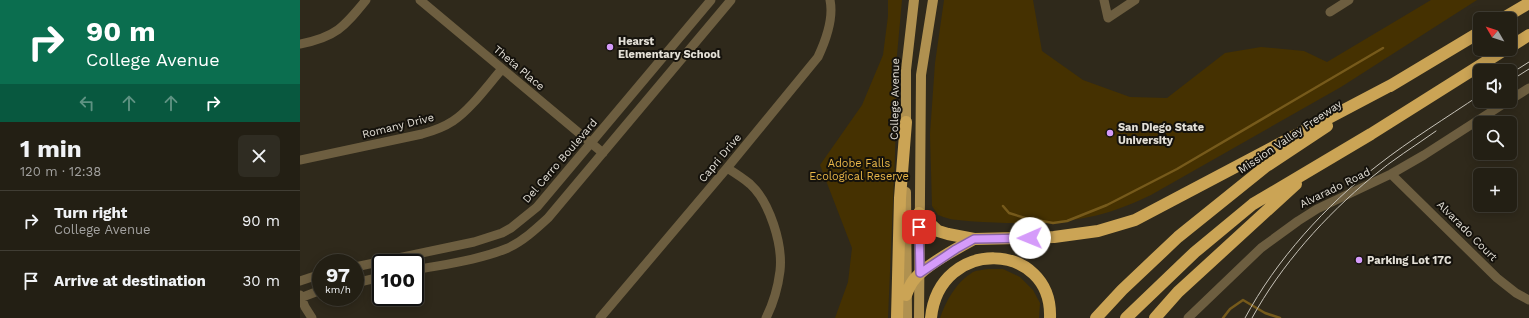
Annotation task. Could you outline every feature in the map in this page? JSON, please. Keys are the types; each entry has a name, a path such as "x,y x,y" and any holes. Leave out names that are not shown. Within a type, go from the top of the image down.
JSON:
{"highway":[{"path":"1513,12 1529,2"},
{"path":"1517,43 1529,35"},
{"name":"Mission Valley Freeway","path":"1096,318 1127,285 1178,237 1265,167 1397,82 1473,36"},
{"path":"1126,318 1195,252 1253,204 1371,134 1495,56"},
{"path":"919,213 938,232 974,239 1054,238 1098,231 1135,220 1397,82"},
{"path":"897,318 900,198 906,122"},
{"path":"1155,318 1178,292 1317,166"},
{"path":"906,295 913,281 920,273 974,239"},
{"path":"931,318 940,290 954,272 967,263 979,259 992,258 1005,259 1015,262 1032,273 1043,285 1047,293 1050,318"}],"main road":[{"name":"College Avenue","path":"907,318 906,70 914,0"},
{"path":"919,318 921,75 933,0"}],"street":[{"path":"300,44 317,41 332,34 346,24 366,0"},
{"name":"Theta Place","path":"420,0 603,153"},
{"name":"Del Cerro Boulevard","path":"364,265 474,242 502,233 511,228 537,207 710,0"},
{"path":"424,268 478,258 508,248 520,241 548,218 731,0"},
{"name":"Capri Drive","path":"600,318 728,168 818,57 827,38 831,7 830,0"},
{"path":"1104,0 1108,18 1135,0"},
{"path":"1330,12 1349,0"},
{"name":"Romany Drive","path":"300,160 440,129 464,113 502,69"},
{"name":"Alvarado Road","path":"1517,95 1529,88"},
{"name":"Alvarado Road","path":"1188,318 1261,248 1285,230 1317,209 1392,174 1497,108"},
{"path":"728,168 750,184 764,202 773,221 778,241 780,271 773,304 766,318"},
{"name":"Alvarado Court","path":"1392,174 1497,278 1516,293 1529,300"},
{"path":"300,281 312,277"},
{"path":"312,293 300,297 312,318"}],"green space":[{"name":"Adobe Falls Ecological Reserve","path":"888,0 902,0 897,55 895,155 888,318 835,318 848,282 852,248 820,165 862,105 883,55 888,16"},
{"path":"944,0 1033,0 1042,51 1083,80 1130,97 1167,98 1225,53 1261,47 1304,51 1327,62 1431,0 1477,0 1341,87 1151,195 1115,210 1080,219 1046,223 1007,223 953,220 938,215 932,206 930,134 935,63"},
{"path":"988,269 1003,269 1020,277 1033,290 1040,303 1039,318 940,318 945,305 957,286 973,272"}],"waterway":[{"path":"1003,206 1009,213 1025,218 1053,223 1067,221 1107,205 1177,169 1383,48"},
{"path":"1223,318 1230,309 1243,300 1265,313 1280,318"}],"tram line":[{"path":"1517,70 1529,62"},
{"path":"1517,77 1529,69"},
{"path":"1245,318 1257,296 1272,275 1287,255 1321,216 1359,181 1390,156 1473,100"},
{"path":"1252,318 1276,279 1290,260 1321,225 1355,192 1380,171 1436,131"}],"place":[{"name":"Hearst Elementary School","path":"610,47"},
{"name":"San Diego State University","path":"1110,133"},
{"name":"Parking Lot 17C","path":"1359,260"}],"route":[{"path":"919,227 920,273 974,239 1030,238"}]}
